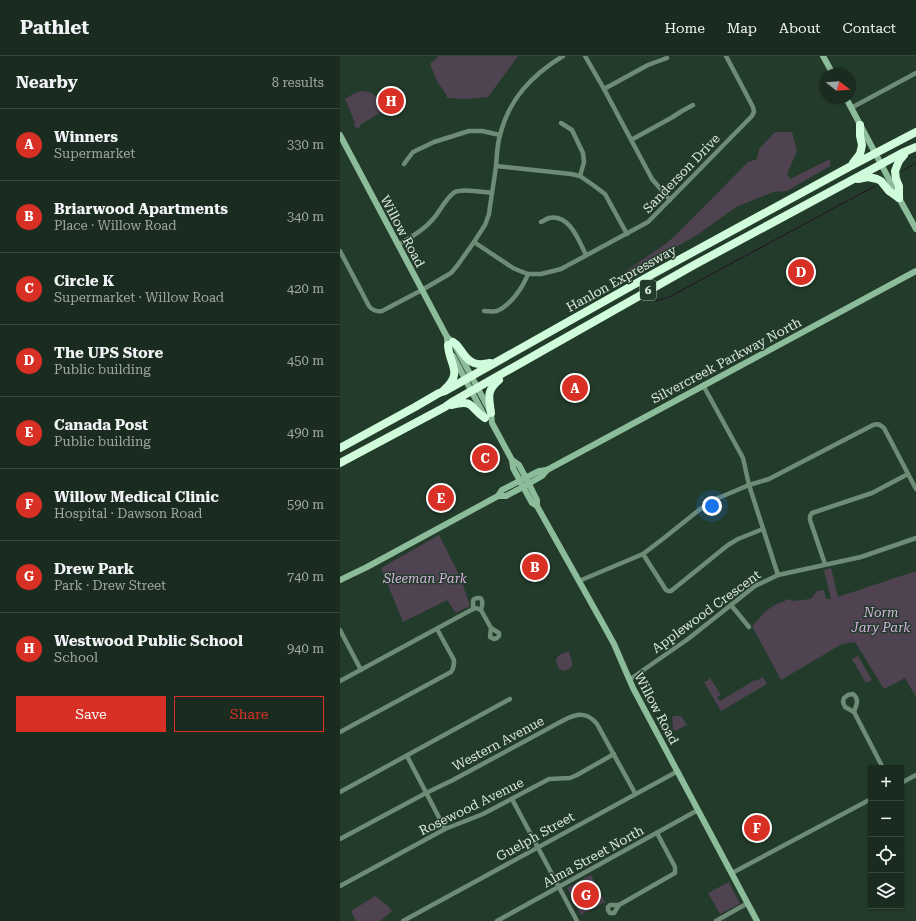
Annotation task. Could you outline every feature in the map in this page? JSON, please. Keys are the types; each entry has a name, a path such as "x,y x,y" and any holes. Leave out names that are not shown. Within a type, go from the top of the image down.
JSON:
{"highway":[{"path":"851,166 860,154 861,150 860,125"},
{"name":"Hanlon Expressway","path":"340,448 445,391 651,275 916,132"},
{"path":"899,198 899,186 895,171 898,161 913,149"},
{"name":"Hanlon Expressway","path":"340,462 445,407 688,269 902,153 913,149"},
{"path":"851,181 868,177 877,179 889,191 899,198"},
{"path":"439,394 449,385 454,375 454,368 448,351 449,342 457,345 462,353 475,364 484,365 497,362"},
{"path":"445,407 462,402 469,404 488,415 489,392 492,386 508,374 512,368"}],"main road":[{"path":"824,56 830,68"},
{"path":"849,104 916,229"},
{"name":"Willow Road","path":"340,135 342,143 398,245 474,390 512,460 518,465 524,482 537,500 537,506 614,644 629,680 757,921"},
{"name":"Silvercreek Parkway North","path":"340,580 498,496 502,490 524,482 539,471 547,470 916,271"}],"street":[{"path":"340,251 372,309 376,311 382,311 451,273 485,225 489,214 500,134 514,102 532,79 544,68 564,56"},
{"path":"585,56 604,88 652,179 670,200"},
{"name":"Sanderson Drive","path":"474,242 513,268 528,274 541,274 561,269 648,222 752,116 754,112 754,107 726,56"},
{"path":"604,88 648,65 667,58"},
{"path":"851,108 916,73"},
{"path":"631,140 693,105"},
{"path":"561,123 572,130 584,153 584,162 580,176"},
{"path":"404,164 414,152 441,139 469,131 482,131 500,134"},
{"path":"496,166 580,176 605,194 627,234"},
{"path":"398,245 424,229 455,192 463,190 492,193"},
{"path":"541,222 549,218 564,220 570,226 586,255"},
{"path":"484,311 494,312 508,303 518,293 528,274"},
{"path":"703,385 743,458 749,485 778,576"},
{"path":"579,581 643,554 699,510 716,499 749,485 769,479 873,425 877,424 884,428 916,489"},
{"path":"825,564 810,520 812,513 872,493 908,474"},
{"path":"643,554 666,590 672,591 728,545 738,539 763,529"},
{"name":"Applewood Crescent","path":"629,680 688,639 755,586 778,576 825,564 861,557 916,538"},
{"path":"473,609 474,599 481,598 483,603 481,610"},
{"path":"731,605 749,626"},
{"path":"340,681 473,609 476,608 481,610 491,628"},
{"path":"340,732 454,669 454,660 436,629"},
{"path":"340,630 361,670"},
{"path":"340,792 510,699"},
{"path":"854,712 882,765"},
{"name":"Western Avenue","path":"340,839 578,714 587,716 594,720 597,724 635,793"},
{"name":"Rosewood Avenue","path":"340,886 445,829 483,814 549,779 570,778 577,776 614,754"},
{"path":"406,756 445,829"},
{"name":"Guelph Street","path":"403,921 538,848 635,793 678,771"},
{"path":"904,781 916,775"},
{"path":"512,799 577,921"},
{"path":"732,873 868,801"},
{"name":"Alma Street North","path":"497,921 698,810"},
{"path":"619,905 675,873 675,868 657,833"},
{"path":"716,921 748,903"}],"green space":[{"path":"439,56 518,56 488,97 467,99 447,98 437,81 430,64"},
{"path":"361,91 376,96 383,111 360,125 358,128 354,126 355,123 345,99"},
{"path":"775,132 792,132 797,151 787,174 790,179 830,159 830,166 787,191 773,192 736,207 697,235 628,274 626,271 667,243 678,233 748,162 757,159 759,149"},
{"name":"Sleeman Park","path":"439,535 461,579 470,606 456,613 447,600 403,622 381,568"},
{"name":"Norm Jary Park","path":"831,568 838,597 916,571 916,697 905,678 884,689 855,642 842,644 781,680 752,626 767,610 789,599 793,601 811,599 817,591 824,590 826,599 831,599 824,570"},
{"path":"569,652 572,666 564,671 559,669 556,661 558,656"},
{"path":"858,656 872,680 866,683 852,659"},
{"path":"763,677 767,684 721,711 704,682 710,678 721,695 717,697 720,701 755,680 756,681"},
{"path":"681,716 687,725 675,731 673,729 672,717"},
{"path":"591,875 605,902 581,915 567,888"},
{"path":"729,882 740,904 720,914 708,893"},
{"path":"375,896 392,911 380,921 356,921 351,911"}],"waterway":[{"path":"902,171 916,163"},
{"path":"656,301 669,297 875,186"}],"place":[{"name":"Westwood Public School","path":"391,101"},
{"name":"The UPS Store","path":"801,272"},
{"name":"Winners","path":"575,388"},
{"name":"Circle K","path":"485,458"},
{"name":"Canada Post","path":"441,498"},
{"name":"Briarwood Apartments","path":"535,567"},
{"name":"Willow Medical Clinic","path":"757,828"},
{"name":"Drew Park","path":"586,895"}]}
